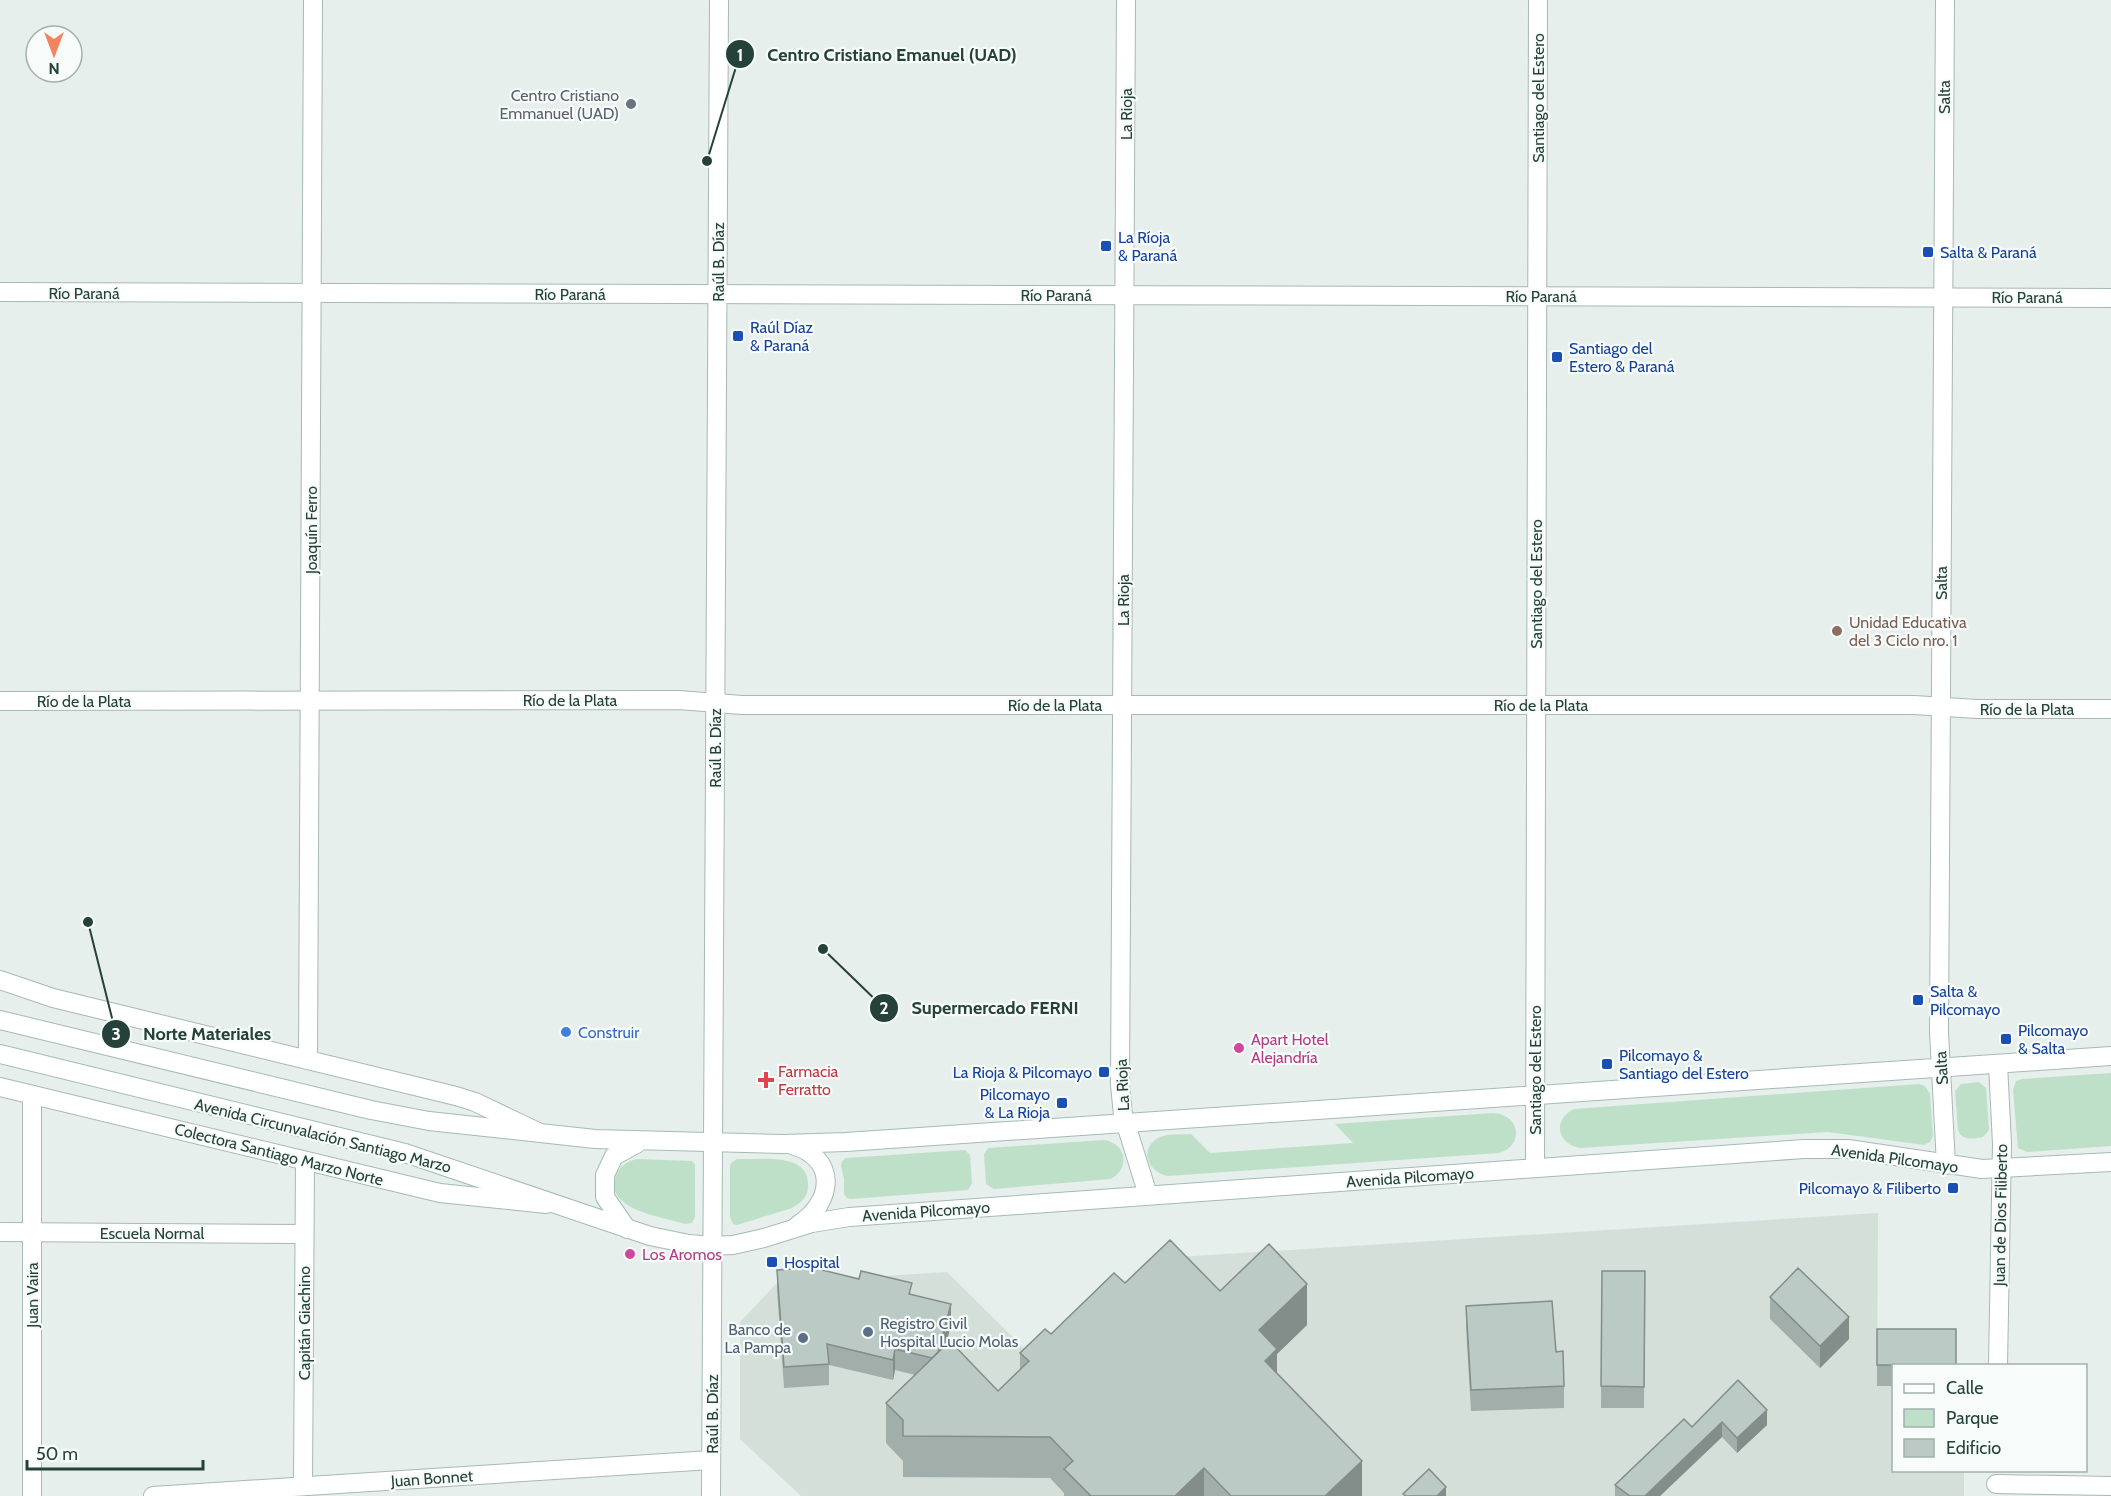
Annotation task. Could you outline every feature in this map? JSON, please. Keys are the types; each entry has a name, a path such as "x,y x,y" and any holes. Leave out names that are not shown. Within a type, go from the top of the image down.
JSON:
{"street":[{"name":"Joaquín Ferro","path":"308,1060 313,0"},
{"name":"Raúl B. Díaz","path":"711,1496 719,0"},
{"name":"La Rioja","path":"1126,0 1120,1085 1125,1124 1148,1195"},
{"name":"Santiago del Estero","path":"1535,1168 1538,0"},
{"name":"Salta","path":"1945,0 1939,1020 1947,1165"},
{"name":"Río Paraná","path":"0,292 2111,298"},
{"name":"Río de la Plata","path":"0,701 679,700 763,705 1536,705 2111,710"},
{"path":"0,980 53,998 456,1096 475,1102 545,1135"},
{"path":"0,1020 429,1122 545,1135 641,1142 783,1144 879,1140 2111,1056"},
{"name":"Avenida Circunvalación Santiago Marzo","path":"0,1054 405,1153 627,1229 675,1242 712,1246"},
{"name":"Juan de Dios Filiberto","path":"1998,1064 2002,1144 1998,1364"},
{"name":"Colectora Santiago Marzo Norte","path":"0,1087 440,1193 561,1206"},
{"name":"Juan Vaira","path":"32,1095 32,1496"},
{"path":"627,1229 605,1197 605,1175 614,1155 641,1142"},
{"path":"783,1144 801,1148 812,1154 821,1164 825,1175 825,1192 821,1202 809,1217 794,1227"},
{"name":"Avenida Pilcomayo","path":"712,1246 754,1240 794,1227 849,1216 1818,1148 1862,1151 1947,1165 2001,1169 2111,1162"},
{"name":"Capitán Giachino","path":"303,1486 305,1161"},
{"name":"Escuela Normal","path":"0,1232 304,1234"},
{"name":"Juan Bonnet","path":"153,1496 303,1486 375,1489 711,1460"},
{"path":"1996,1483 2111,1486"}],"shaded area":[{"path":"1878,1213 1877,1386 1892,1386 1892,1472 1964,1472 1964,1496 801,1496 740,1439 740,1322 777,1283 786,1283 777,1291 784,1388 822,1280 947,1272 1035,1359 1162,1258"}],"green space":[{"path":"2111,1073 2111,1146 2027,1152 2018,1148 2013,1090 2016,1081"},
{"path":"1979,1082 1986,1088 1989,1130 1983,1137 1968,1138 1962,1136 1958,1130 1955,1091 1961,1084"},
{"path":"1919,1084 1925,1086 1930,1094 1933,1136 1930,1142 1924,1145 1828,1132 1580,1148 1566,1142 1560,1131 1563,1119 1574,1109"},
{"path":"1493,1113 1509,1119 1516,1130 1513,1144 1499,1153 1168,1176 1161,1174 1151,1166 1147,1155 1152,1143 1162,1136 1170,1135 1191,1134 1210,1153 1353,1143 1335,1124"},
{"path":"1104,1140 1117,1146 1123,1157 1121,1169 1111,1179 994,1189 986,1184 984,1154 988,1148"},
{"path":"965,1150 970,1155 972,1183 968,1190 851,1199 844,1194 841,1166 842,1161 846,1158"},
{"path":"637,1159 692,1161 695,1165 695,1217 692,1223 685,1224 651,1215 627,1204 618,1197 614,1188 617,1172 624,1164"},
{"path":"737,1159 792,1162 801,1167 806,1175 808,1190 801,1202 792,1208 737,1225 733,1224 730,1217 730,1167 731,1163"}],"building":[{"path":"1170,1240 1220,1291 1269,1244 1307,1284 1259,1330 1277,1349 1265,1361 1362,1461 1325,1496 1231,1496 1204,1468 1175,1496 1089,1496 1064,1469 1073,1461 1050,1437 903,1436 903,1420 886,1403 950,1341 998,1391 1029,1361 1020,1353 1045,1329 1051,1334 1114,1273 1125,1283"},
{"path":"822,1267 822,1270 859,1279 861,1271 912,1283 909,1294 951,1304 938,1352 932,1358 895,1349 893,1360 827,1344 829,1364 784,1367 777,1270"},
{"path":"1798,1268 1849,1317 1820,1346 1770,1297"},
{"path":"1602,1271 1645,1271 1644,1387 1601,1386"},
{"path":"1552,1301 1556,1352 1563,1351 1564,1386 1471,1390 1466,1306"},
{"path":"1877,1329 1956,1329 1956,1364 1877,1365"},
{"path":"1738,1380 1767,1410 1737,1438 1722,1422 1645,1496 1630,1496 1615,1485 1684,1419 1692,1427"},
{"path":"1429,1469 1446,1487 1437,1496 1406,1496 1403,1494"}],"place":[{"name":"Centro Cristiano Emmanuel (UAD)","path":"631,104"},
{"name":"Centro Cristiano Emanuel (UAD)","path":"707,161"},
{"name":"La Ríoja & Paraná","path":"1106,246"},
{"name":"Salta & Paraná","path":"1928,252"},
{"name":"Raúl Díaz & Paraná","path":"738,336"},
{"name":"Santiago del Estero & Paraná","path":"1557,357"},
{"name":"Unidad Educativa del 3 Ciclo nro. 1","path":"1837,631"},
{"name":"Norte Materiales","path":"88,922"},
{"name":"Supermercado FERNI","path":"823,949"},
{"name":"Salta & Pilcomayo","path":"1918,1000"},
{"name":"Construir","path":"566,1032"},
{"name":"Pilcomayo & Salta","path":"2006,1039"},
{"name":"Apart Hotel Alejandría","path":"1239,1048"},
{"name":"Pilcomayo & Santiago del Estero","path":"1607,1064"},
{"name":"La Rioja & Pilcomayo","path":"1104,1072"},
{"name":"Farmacia Ferratto","path":"766,1080"},
{"name":"Pilcomayo & La Rioja","path":"1062,1103"},
{"name":"Pilcomayo & Filiberto","path":"1953,1188"},
{"name":"Los Aromos","path":"630,1254"},
{"name":"Hospital","path":"772,1262"},
{"name":"Registro Civil Hospital Lucio Molas","path":"868,1332"},
{"name":"Banco de La Pampa","path":"803,1338"}]}
